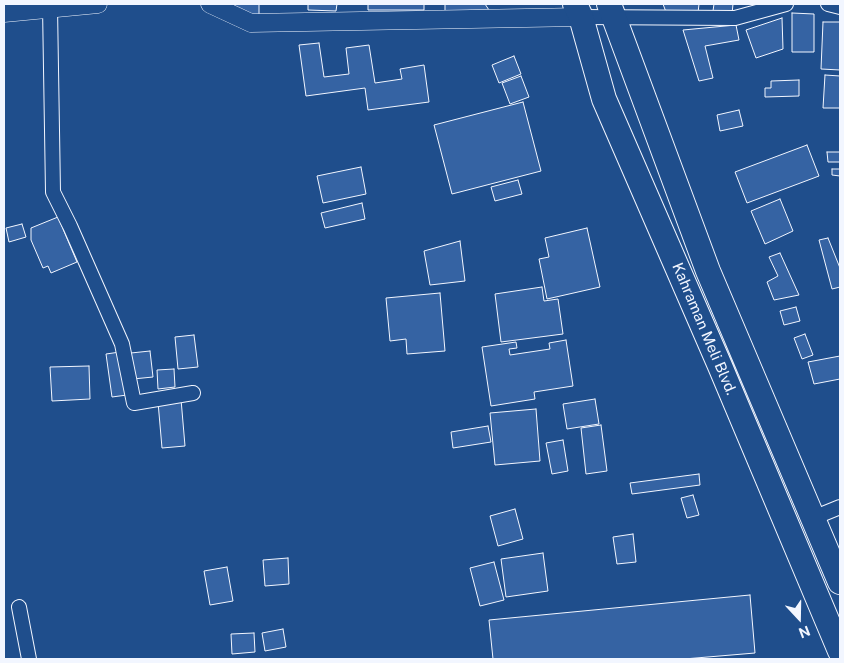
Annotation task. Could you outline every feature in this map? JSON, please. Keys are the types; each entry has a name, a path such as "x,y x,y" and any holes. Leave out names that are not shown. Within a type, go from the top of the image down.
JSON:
{"highway":[{"name":"Kahraman Meli Blvd.","path":"612,10 708,271 840,582"},
{"name":"Kahraman Meli Blvd.","path":"578,11 604,99 720,366 840,652"}],"street":[{"path":"4,13 50,7 98,4"},
{"path":"210,4 251,23 612,10 735,18 786,4"},
{"path":"828,4 840,7"},
{"path":"50,7 53,192 122,344 134,403 193,393"},
{"path":"812,518 840,507"},
{"path":"19,607 29,659"}],"building":[{"path":"222,4 259,4 259,14 261,17"},
{"path":"308,4 337,4 336,11 308,10"},
{"path":"368,4 424,4 424,10 368,10"},
{"path":"445,4 485,4 489,10 445,11"},
{"path":"663,4 699,4 698,13 666,12"},
{"path":"714,4 733,4 732,14 713,11"},
{"path":"792,13 814,14 814,52 792,52"},
{"path":"782,18 783,49 756,58 746,30"},
{"path":"823,22 840,22 840,70 821,69"},
{"path":"736,25 739,40 705,46 713,78 699,81 683,30"},
{"path":"319,43 324,77 349,74 346,48 369,45 375,83 402,79 400,69 424,65 429,102 368,110 365,88 306,96 299,45"},
{"path":"514,56 521,74 499,83 492,65"},
{"path":"825,75 840,76 840,108 823,108"},
{"path":"521,76 529,97 510,104 502,83"},
{"path":"799,80 799,96 765,97 765,88 771,88 771,81"},
{"path":"523,102 541,171 452,194 434,125"},
{"path":"739,110 743,126 720,131 717,115"},
{"path":"807,145 819,176 747,203 735,172"},
{"path":"827,152 840,152 840,162 828,162"},
{"path":"361,167 366,194 323,203 317,176"},
{"path":"832,169 840,169 840,176 832,175"},
{"path":"518,180 522,194 495,201 491,187"},
{"path":"780,199 793,231 765,244 751,211"},
{"path":"362,203 365,219 325,228 321,213"},
{"path":"58,217 77,262 51,273 48,266 43,268 31,240 31,228"},
{"path":"22,224 26,237 9,242 6,228"},
{"path":"587,228 600,287 547,299 539,259 549,257 545,238"},
{"path":"828,238 840,268 840,287 832,289 819,240"},
{"path":"460,241 465,281 430,285 424,251"},
{"path":"780,253 799,295 774,300 767,282 778,276 769,257"},
{"path":"542,287 544,301 558,299 563,334 501,342 495,294"},
{"path":"440,293 445,351 407,354 406,339 390,341 386,298"},
{"path":"796,307 800,321 784,325 780,311"},
{"path":"805,334 813,355 802,359 794,338"},
{"path":"194,335 198,367 178,369 175,337"},
{"path":"566,340 573,386 534,392 535,399 491,406 482,347 516,342 517,348 509,349 510,355 550,349 549,343"},
{"path":"150,351 153,377 133,379 131,353"},
{"path":"120,352 127,395 112,397 106,354"},
{"path":"840,356 840,379 814,384 808,362"},
{"path":"89,366 90,399 52,401 50,367"},
{"path":"174,369 175,387 158,389 157,370"},
{"path":"181,399 185,446 162,448 158,402"},
{"path":"595,399 599,424 567,429 563,404"},
{"path":"536,409 540,461 495,465 490,413"},
{"path":"601,425 607,471 586,474 581,428"},
{"path":"488,426 491,442 453,448 451,432"},
{"path":"563,440 568,471 552,474 546,443"},
{"path":"699,474 700,485 632,494 630,483"},
{"path":"693,495 699,515 687,518 681,498"},
{"path":"515,509 523,539 498,546 490,516"},
{"path":"633,534 636,562 617,564 613,537"},
{"path":"543,553 548,591 506,597 501,559"},
{"path":"288,558 289,584 265,586 263,560"},
{"path":"494,562 504,600 480,606 470,568"},
{"path":"227,567 233,601 210,605 204,571"},
{"path":"750,595 755,653 684,659 493,659 489,620"},
{"path":"283,629 286,647 265,651 262,633"},
{"path":"254,633 255,652 232,654 231,634"}]}
